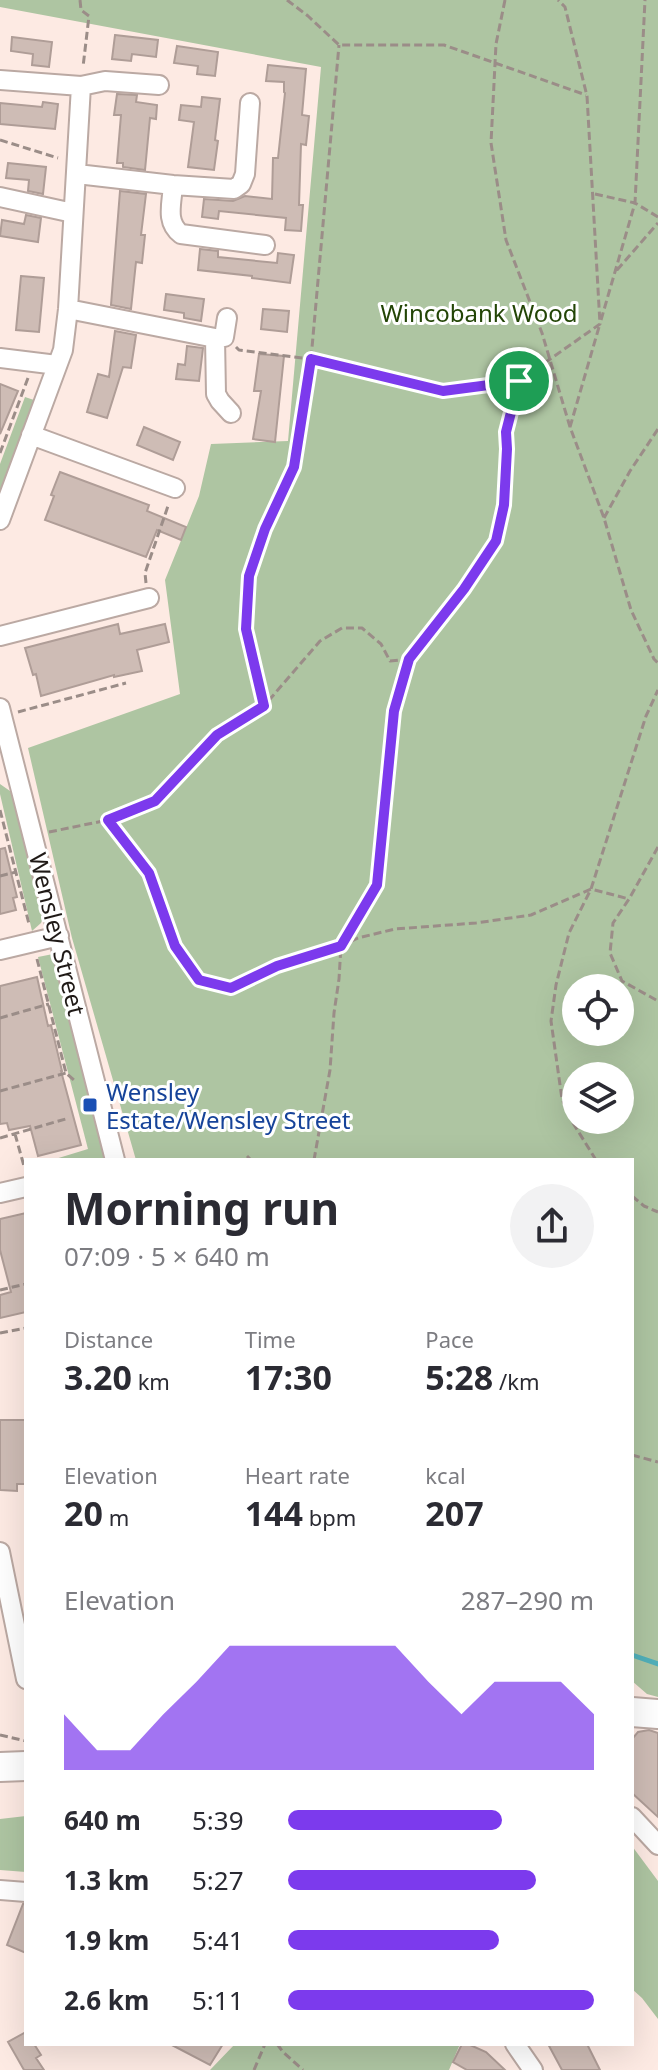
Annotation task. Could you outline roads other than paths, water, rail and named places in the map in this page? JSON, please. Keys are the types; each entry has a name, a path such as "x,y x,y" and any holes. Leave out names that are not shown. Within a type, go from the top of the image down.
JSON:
{"main road":[{"path":"634,1712 658,1714"},
{"path":"0,1767 24,1766"}],"street":[{"path":"0,80 81,86 105,81 159,85"},
{"path":"0,520 63,350 81,86"},
{"path":"77,167 173,185 234,189 241,184 245,174 250,103"},
{"path":"173,185 170,221 181,234 265,245"},
{"path":"0,197 73,213"},
{"path":"68,309 220,338"},
{"path":"227,318 220,338 216,394 231,413"},
{"path":"0,358 57,365"},
{"path":"31,435 175,488"},
{"path":"0,636 149,598"},
{"name":"Wensley Street","path":"1,712 8,769 34,835 114,1158"},
{"path":"0,950 59,936"},
{"path":"0,1193 24,1187"},
{"path":"0,1552 24,1669"},
{"path":"634,1819 658,1845"},
{"path":"0,1890 24,1892"},
{"path":"516,2046 533,2070"}],"waterway":[{"path":"634,1656 658,1664"}],"place":[{"name":"Wensley Estate/Wensley Street","path":"90,1105"}],"park label":[{"name":"Wincobank Wood","path":"479,312"}]}
